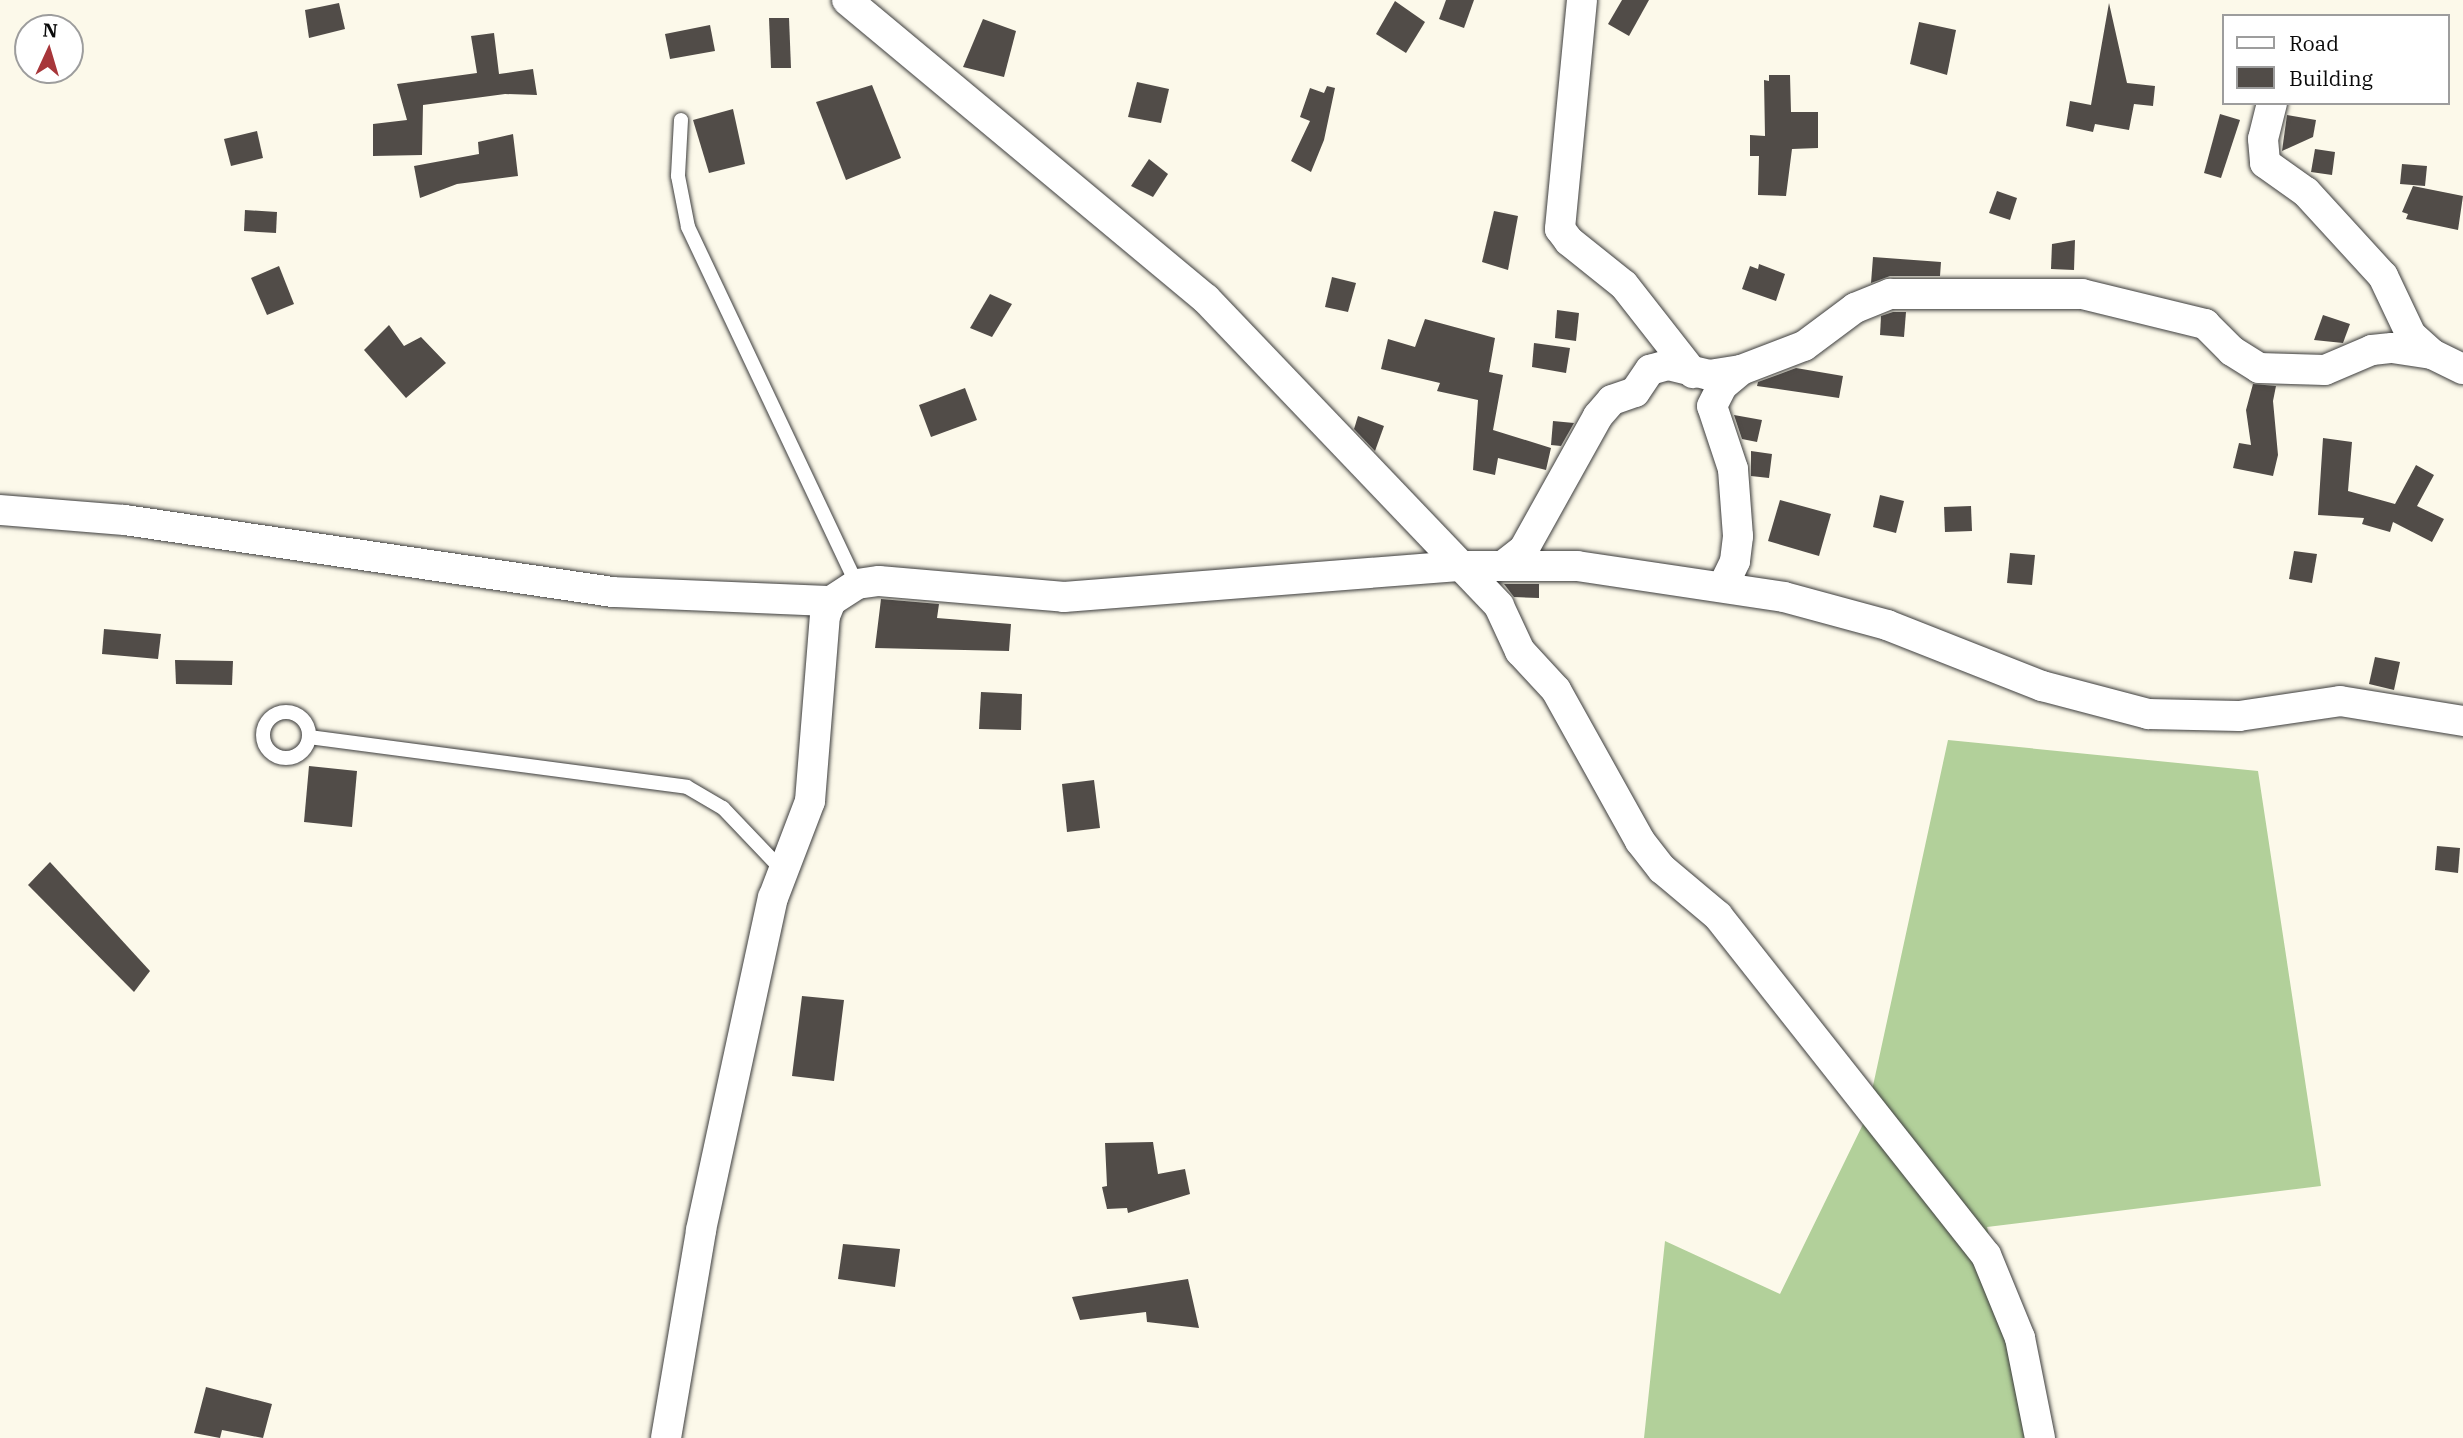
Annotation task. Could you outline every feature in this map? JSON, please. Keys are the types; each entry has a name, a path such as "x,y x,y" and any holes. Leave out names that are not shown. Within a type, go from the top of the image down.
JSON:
{"street":[{"path":"847,0 1206,299 1499,606 1520,651 1556,690 1640,841 1662,869 1718,916 1986,1255 2020,1339 2040,1438"},
{"path":"1582,0 1560,229 1569,241 1624,285 1673,354 1693,373"},
{"path":"2272,105 2263,139 2265,163 2306,192 2383,276 2411,335 2432,354 2463,369"},
{"path":"1504,564 1524,549 1606,406 1635,392 1657,365 1693,373 1741,370 1804,346 1872,299 1910,292 2082,293 2205,324 2246,362 2292,372 2325,370 2372,350 2392,348 2432,354"},
{"path":"1724,584 1735,561 1738,536 1733,469 1712,406 1722,386 1741,370"},
{"path":"0,510 125,520 613,592 831,601 857,584 879,581 1063,597 1462,566 1577,566 1724,584 1887,625 2042,686 2148,714 2238,716 2340,701 2463,721"},
{"path":"666,1438 701,1230 782,870 810,801 822,630 831,601"}],"lane":[{"path":"681,120 678,176 688,227 857,584"},
{"path":"309,737 687,787 723,808 782,870"}],"green space":[{"path":"1948,740 2258,771 2321,1186 1987,1227 2040,1438 1644,1438 1665,1241 1780,1294 1866,1118"}],"building":[{"path":"1446,0 1474,0 1464,28 1439,19"},
{"path":"1622,0 1649,0 1629,36 1608,24"},
{"path":"1395,1 1425,22 1406,53 1376,34"},
{"path":"339,3 345,29 309,38 305,10"},
{"path":"2109,3 2127,83 2155,86 2153,106 2134,104 2129,130 2095,124 2093,132 2066,126 2070,101 2091,105"},
{"path":"769,18 789,18 791,68 771,68"},
{"path":"983,19 1016,31 1004,77 963,67"},
{"path":"1919,22 1956,30 1947,75 1910,64"},
{"path":"710,25 715,51 670,59 665,34"},
{"path":"494,33 499,74 533,69 537,95 505,94 423,105 422,155 373,156 373,124 407,120 397,84 477,73 471,36"},
{"path":"1769,75 1790,75 1791,112 1818,112 1818,148 1792,149 1786,196 1758,195 1759,156 1750,156 1750,135 1765,136 1764,80 1769,81"},
{"path":"1137,82 1169,89 1161,123 1128,117"},
{"path":"872,85 901,158 846,180 816,102"},
{"path":"1327,86 1335,88 1324,140 1311,172 1291,161 1310,121 1300,117 1310,88 1324,93"},
{"path":"733,109 745,164 709,173 693,120"},
{"path":"2220,114 2240,120 2221,178 2204,173"},
{"path":"2287,115 2316,120 2313,137 2282,151"},
{"path":"257,131 263,158 231,166 224,139"},
{"path":"513,134 518,176 457,184 420,198 414,166 479,154 478,142"},
{"path":"2315,149 2335,152 2332,175 2311,172"},
{"path":"1149,159 1168,174 1153,197 1131,186"},
{"path":"2402,164 2427,166 2425,186 2400,184"},
{"path":"2413,186 2463,196 2458,230 2406,219 2408,214 2402,212"},
{"path":"1997,191 2017,198 2010,220 1989,213"},
{"path":"245,210 277,212 276,233 244,231"},
{"path":"1494,211 1518,216 1508,270 1482,262"},
{"path":"2075,240 2074,270 2051,269 2052,244"},
{"path":"1873,257 1941,262 1940,276 1890,276 1871,283"},
{"path":"1759,264 1785,274 1776,301 1742,289 1750,266 1758,269"},
{"path":"279,266 294,304 267,315 251,278"},
{"path":"1332,277 1356,283 1348,312 1325,307"},
{"path":"990,294 1012,304 992,337 970,328"},
{"path":"1557,310 1579,313 1576,341 1555,338"},
{"path":"1906,312 1904,337 1880,335 1881,316"},
{"path":"2323,315 2350,324 2343,343 2314,340"},
{"path":"1425,319 1495,338 1489,372 1503,375 1493,430 1551,448 1546,470 1498,458 1495,475 1473,470 1478,400 1437,391 1440,383 1381,369 1388,339 1415,347"},
{"path":"389,325 404,346 421,337 446,363 406,398 364,350"},
{"path":"1534,343 1570,348 1566,373 1532,367"},
{"path":"1796,368 1843,376 1839,398 1757,386 1758,382"},
{"path":"2253,384 2276,386 2273,401 2278,455 2273,476 2233,468 2239,443 2251,445 2246,410"},
{"path":"965,388 977,420 931,437 919,405"},
{"path":"1734,415 1762,420 1757,442 1742,439"},
{"path":"1358,416 1384,426 1375,451 1354,429"},
{"path":"1553,421 1574,423 1561,446 1551,445"},
{"path":"2323,438 2352,442 2348,491 2395,504 2416,465 2434,475 2417,506 2444,519 2432,542 2393,522 2390,532 2362,524 2364,518 2318,515"},
{"path":"1751,451 1772,454 1769,478 1751,476"},
{"path":"1880,495 1904,501 1896,533 1873,527"},
{"path":"1780,500 1831,514 1819,556 1768,541"},
{"path":"1971,506 1972,531 1945,532 1944,507"},
{"path":"2294,551 2317,554 2312,583 2289,579"},
{"path":"2010,553 2035,555 2032,585 2007,583"},
{"path":"1504,584 1539,584 1539,598 1514,597"},
{"path":"881,599 939,604 937,618 1011,624 1009,651 875,648"},
{"path":"104,629 161,634 158,659 102,654"},
{"path":"2375,657 2400,662 2394,690 2369,684"},
{"path":"175,660 233,661 232,685 176,684"},
{"path":"981,692 1022,694 1021,730 979,729"},
{"path":"309,766 357,771 352,827 304,822"},
{"path":"1094,780 1100,828 1067,832 1062,784"},
{"path":"2437,846 2460,848 2458,873 2435,870"},
{"path":"50,862 150,971 134,992 28,885"},
{"path":"802,996 844,1000 834,1081 792,1076"},
{"path":"1153,1142 1158,1174 1185,1169 1190,1194 1128,1213 1127,1208 1107,1209 1102,1187 1107,1186 1105,1143"},
{"path":"843,1244 900,1249 895,1287 838,1279"},
{"path":"1188,1279 1199,1328 1147,1322 1146,1312 1080,1320 1072,1297"},
{"path":"206,1387 272,1404 263,1438 222,1430 220,1438 194,1433"}]}
